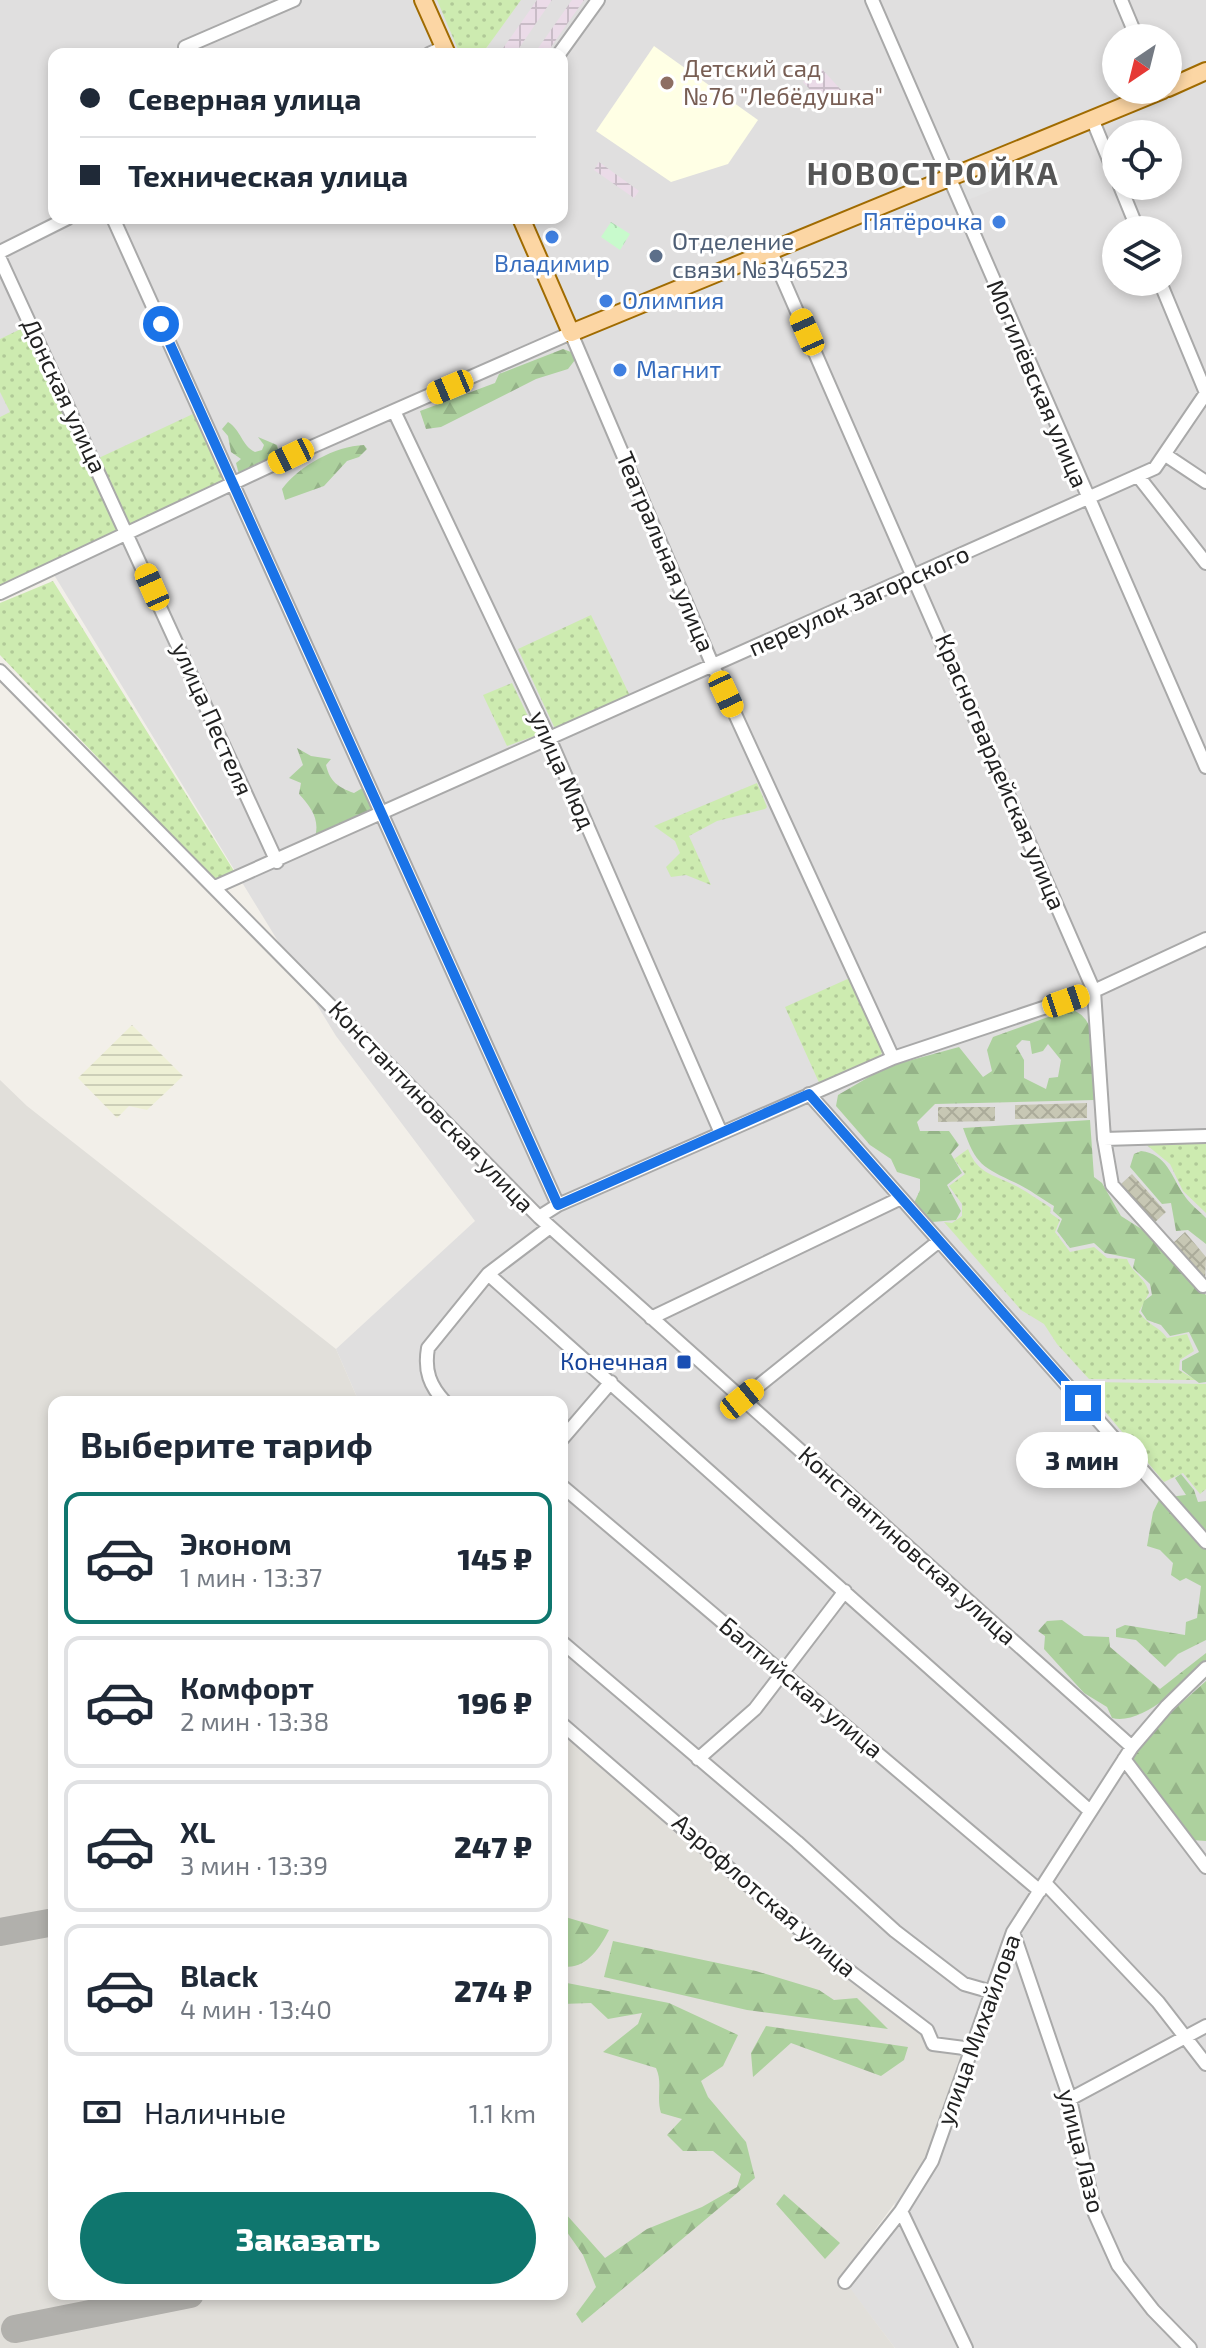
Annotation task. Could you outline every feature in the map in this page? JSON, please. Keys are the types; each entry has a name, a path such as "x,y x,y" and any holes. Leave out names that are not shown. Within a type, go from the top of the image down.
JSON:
{"main road":[{"path":"423,0 439,48"},
{"path":"1182,81 1206,71"},
{"path":"571,333 1131,104"},
{"name":"Театральная улица","path":"524,224 571,333"}],"street":[{"path":"185,47 294,0"},
{"path":"563,48 598,0"},
{"name":"Могилёвская улица","path":"872,0 1086,499 1206,767"},
{"path":"1121,0 1131,24"},
{"path":"1093,121 1102,143"},
{"path":"0,252 56,224"},
{"path":"116,224 558,1205"},
{"name":"Красногвардейская улица","path":"771,252 915,575 1094,991 1104,1139 1112,1185 1203,1286"},
{"name":"Донская улица","path":"0,259 128,532"},
{"path":"1166,296 1206,393"},
{"path":"0,593 128,532 571,333"},
{"name":"Театральная улица","path":"571,333 713,666 893,1058"},
{"name":"переулок Загорского","path":"215,887 277,862 1155,468 1167,456 1206,393"},
{"name":"улица Мюд","path":"394,411 550,740 721,1133"},
{"path":"1167,456 1206,482"},
{"path":"1138,476 1206,563"},
{"name":"улица Пестеля","path":"128,532 277,862"},
{"name":"Константиновская улица","path":"0,671 539,1217 1132,1747"},
{"path":"539,1217 558,1205 893,1058 1094,991 1206,939"},
{"path":"809,1094 1206,1542"},
{"path":"1104,1139 1206,1136"},
{"path":"651,1318 901,1198"},
{"path":"439,1396 433,1389 425,1364 428,1348 488,1274 550,1227"},
{"path":"742,1399 939,1241"},
{"path":"488,1274 1090,1811"},
{"path":"568,1432 611,1382"},
{"name":"Балтийская улица","path":"568,1491 1042,1887 1158,2002 1206,2064"},
{"path":"698,1759 755,1709 845,1591"},
{"path":"568,1647 895,1931 964,1984 992,1992"},
{"name":"улица Михайлова","path":"845,2282 901,2211 932,2161 1013,1932 1132,1747 1167,1706 1206,1668"},
{"name":"Аэрофлотская улица","path":"568,1729 835,1960 927,2030 933,2044 972,2049"},
{"path":"1124,1759 1206,1867"},
{"name":"улица Лазо","path":"1013,1932 1070,2099 1095,2214 1118,2265 1153,2310 1190,2348"},
{"path":"1070,2099 1206,2026"},
{"path":"901,2211 966,2348"}],"shaded area":[{"path":"0,0 449,0 469,48 48,48 48,224 568,224 568,48 487,48 516,0 1206,0 1206,2348 895,2348 840,2276 894,2207 932,2047 568,1734 568,1396 356,1396 336,1349 475,1221 336,1036 37,547 0,572"},
{"path":"537,0 552,0 519,48 503,48"},
{"path":"572,0 584,0 550,48 538,48"},
{"name":"Детский сад №76 \"Лебёдушка\"","path":"654,46 758,120 728,164 671,182 596,131"},
{"path":"820,67 843,92 835,98 829,92 819,100 803,82"},
{"path":"599,162 639,191 634,198 594,170"},
{"path":"994,166 1003,186 965,201 957,181"},
{"path":"132,1025 183,1076 147,1110 129,1106 117,1118 78,1078"},
{"path":"0,1080 27,1106 336,1349 356,1396 48,1396 48,2300 568,2300 568,1734 920,2030 932,2047 963,2057 928,2158 841,2276 895,2348 0,2348"},
{"path":"1087,1103 1087,1118 1015,1119 1015,1105"},
{"path":"938,1107 995,1107 995,1121 938,1122"},
{"path":"1132,1174 1166,1212 1153,1224 1119,1186"},
{"path":"1185,1232 1206,1257 1205,1281 1172,1244"}],"green space":[{"path":"437,0 521,0 486,48 457,48"},
{"path":"611,222 630,234 620,250 601,237"},
{"path":"25,327 88,463 195,413 228,482 0,586 0,417 10,412 0,392 0,339"},
{"path":"563,349 571,352 575,360 568,369 536,379 441,427 426,429 420,411 495,383 499,374"},
{"path":"228,422 255,452 262,450 264,445 258,437 277,445 280,457 240,478 236,463 241,459 231,452 228,436 222,429"},
{"path":"364,445 367,449 359,457 347,461 324,486 285,500 282,489 308,465 341,449"},
{"path":"53,581 234,871 215,881 0,655 0,603"},
{"path":"591,615 631,698 557,733 518,649"},
{"path":"512,683 537,735 507,746 483,695"},
{"path":"297,748 311,756 331,759 326,765 328,771 332,780 343,788 354,793 364,787 373,813 314,840 314,815 299,794 301,783 289,778 303,765"},
{"path":"757,783 767,807 765,809 717,821 689,836 711,885 686,875 671,877 666,867 680,853 675,841 654,826"},
{"path":"852,977 884,1048 879,1059 821,1087 785,1007"},
{"path":"1070,1009 1081,1015 1088,1023 1094,1047 1094,1100 935,1104 917,1122 920,1131 949,1131 959,1145 951,1154 962,1173 947,1185 961,1211 956,1220 932,1222 914,1203 920,1190 920,1179 897,1172 891,1159 870,1145 836,1106 838,1095 886,1067 959,1047 983,1077 992,1071 987,1050 993,1037","holes":["1022,1040 1030,1041 1032,1054 1043,1051 1048,1044 1061,1060 1058,1077 1049,1078 1046,1089 1024,1078 1024,1060 1016,1046"]},
{"path":"1090,1120 1094,1177 1102,1183 1121,1216 1143,1230 1206,1295 1206,1382 1199,1383 1182,1370 1182,1361 1199,1352 1189,1332 1170,1336 1161,1325 1147,1320 1141,1311 1144,1301 1152,1295 1150,1284 1133,1268 1135,1259 1105,1253 1094,1243 1070,1248 1057,1231 1062,1219 1053,1211 1054,1206 982,1163 972,1150 963,1128"},
{"path":"1206,1140 1206,1213 1183,1191 1170,1164 1143,1142"},
{"path":"968,1149 982,1169 1051,1208 1050,1213 1060,1220 1055,1232 1070,1252 1094,1247 1107,1258 1127,1259 1149,1293 1139,1312 1167,1338 1187,1334 1194,1351 1180,1360 1179,1370 1196,1380 1089,1379 1057,1344 1044,1324 1021,1310 944,1222 952,1223 962,1216 962,1204 949,1186 965,1174 954,1159"},
{"path":"1141,1151 1163,1161 1186,1198 1206,1218 1206,1244 1188,1230 1176,1231 1171,1203 1162,1204 1130,1167 1134,1154"},
{"path":"1082,1384 1206,1384 1206,1489 1200,1494 1183,1473 1164,1482"},
{"path":"1181,1474 1194,1490 1198,1502 1206,1501 1206,1640 1178,1654 1165,1667 1136,1640 1116,1637 1116,1629 1125,1625 1185,1635 1186,1622 1197,1618 1201,1586 1186,1578 1180,1581 1171,1575 1173,1563 1160,1550 1147,1546 1153,1512 1160,1498 1186,1495 1175,1478"},
{"path":"1062,1620 1084,1636 1109,1637 1110,1647 1160,1689 1206,1653 1206,1664 1149,1710 1123,1719 1112,1718 1107,1707 1084,1693 1044,1649 1045,1636 1038,1631 1047,1621"},
{"path":"1206,1681 1206,1841 1192,1840 1131,1760 1168,1715"},
{"path":"568,1918 609,1930 591,1957 570,1967"},
{"path":"613,1941 756,1971 819,1990 834,2000 857,1998 888,2029 747,2010 604,1977"},
{"path":"568,1983 669,2003 738,2035 723,2066 701,2081 708,2097 746,2142 755,2178 582,2323 576,2314 596,2287 583,2255 568,2234 568,2216 605,2258 647,2229 702,2207 737,2187 741,2174 713,2151 683,2151 667,2135 682,2119 661,2113 656,2068 603,2052 638,2024 642,2013 608,2019 591,2003 568,2004"},
{"path":"766,2026 908,2047 904,2060 881,2076 791,2043 753,2077 751,2053"},
{"path":"784,2194 840,2243 825,2259 776,2204"}],"taxiway":[{"path":"0,1932 48,1923"},
{"path":"15,2329 160,2300"}],"place":[{"name":"Детский сад №76 \"Лебёдушка\"","path":"667,83"},
{"name":"Пятёрочка","path":"999,222"},
{"name":"Владимир","path":"552,237"},
{"name":"Отделение связи №346523","path":"656,256"},
{"name":"Олимпия","path":"606,301"},
{"name":"Магнит","path":"620,370"},
{"name":"Конечная","path":"684,1362"}],"district":[{"name":"НОВОСТРОЙКА","path":"933,174"}],"route":[{"path":"161,324 558,1205 809,1094 1083,1403"}]}
